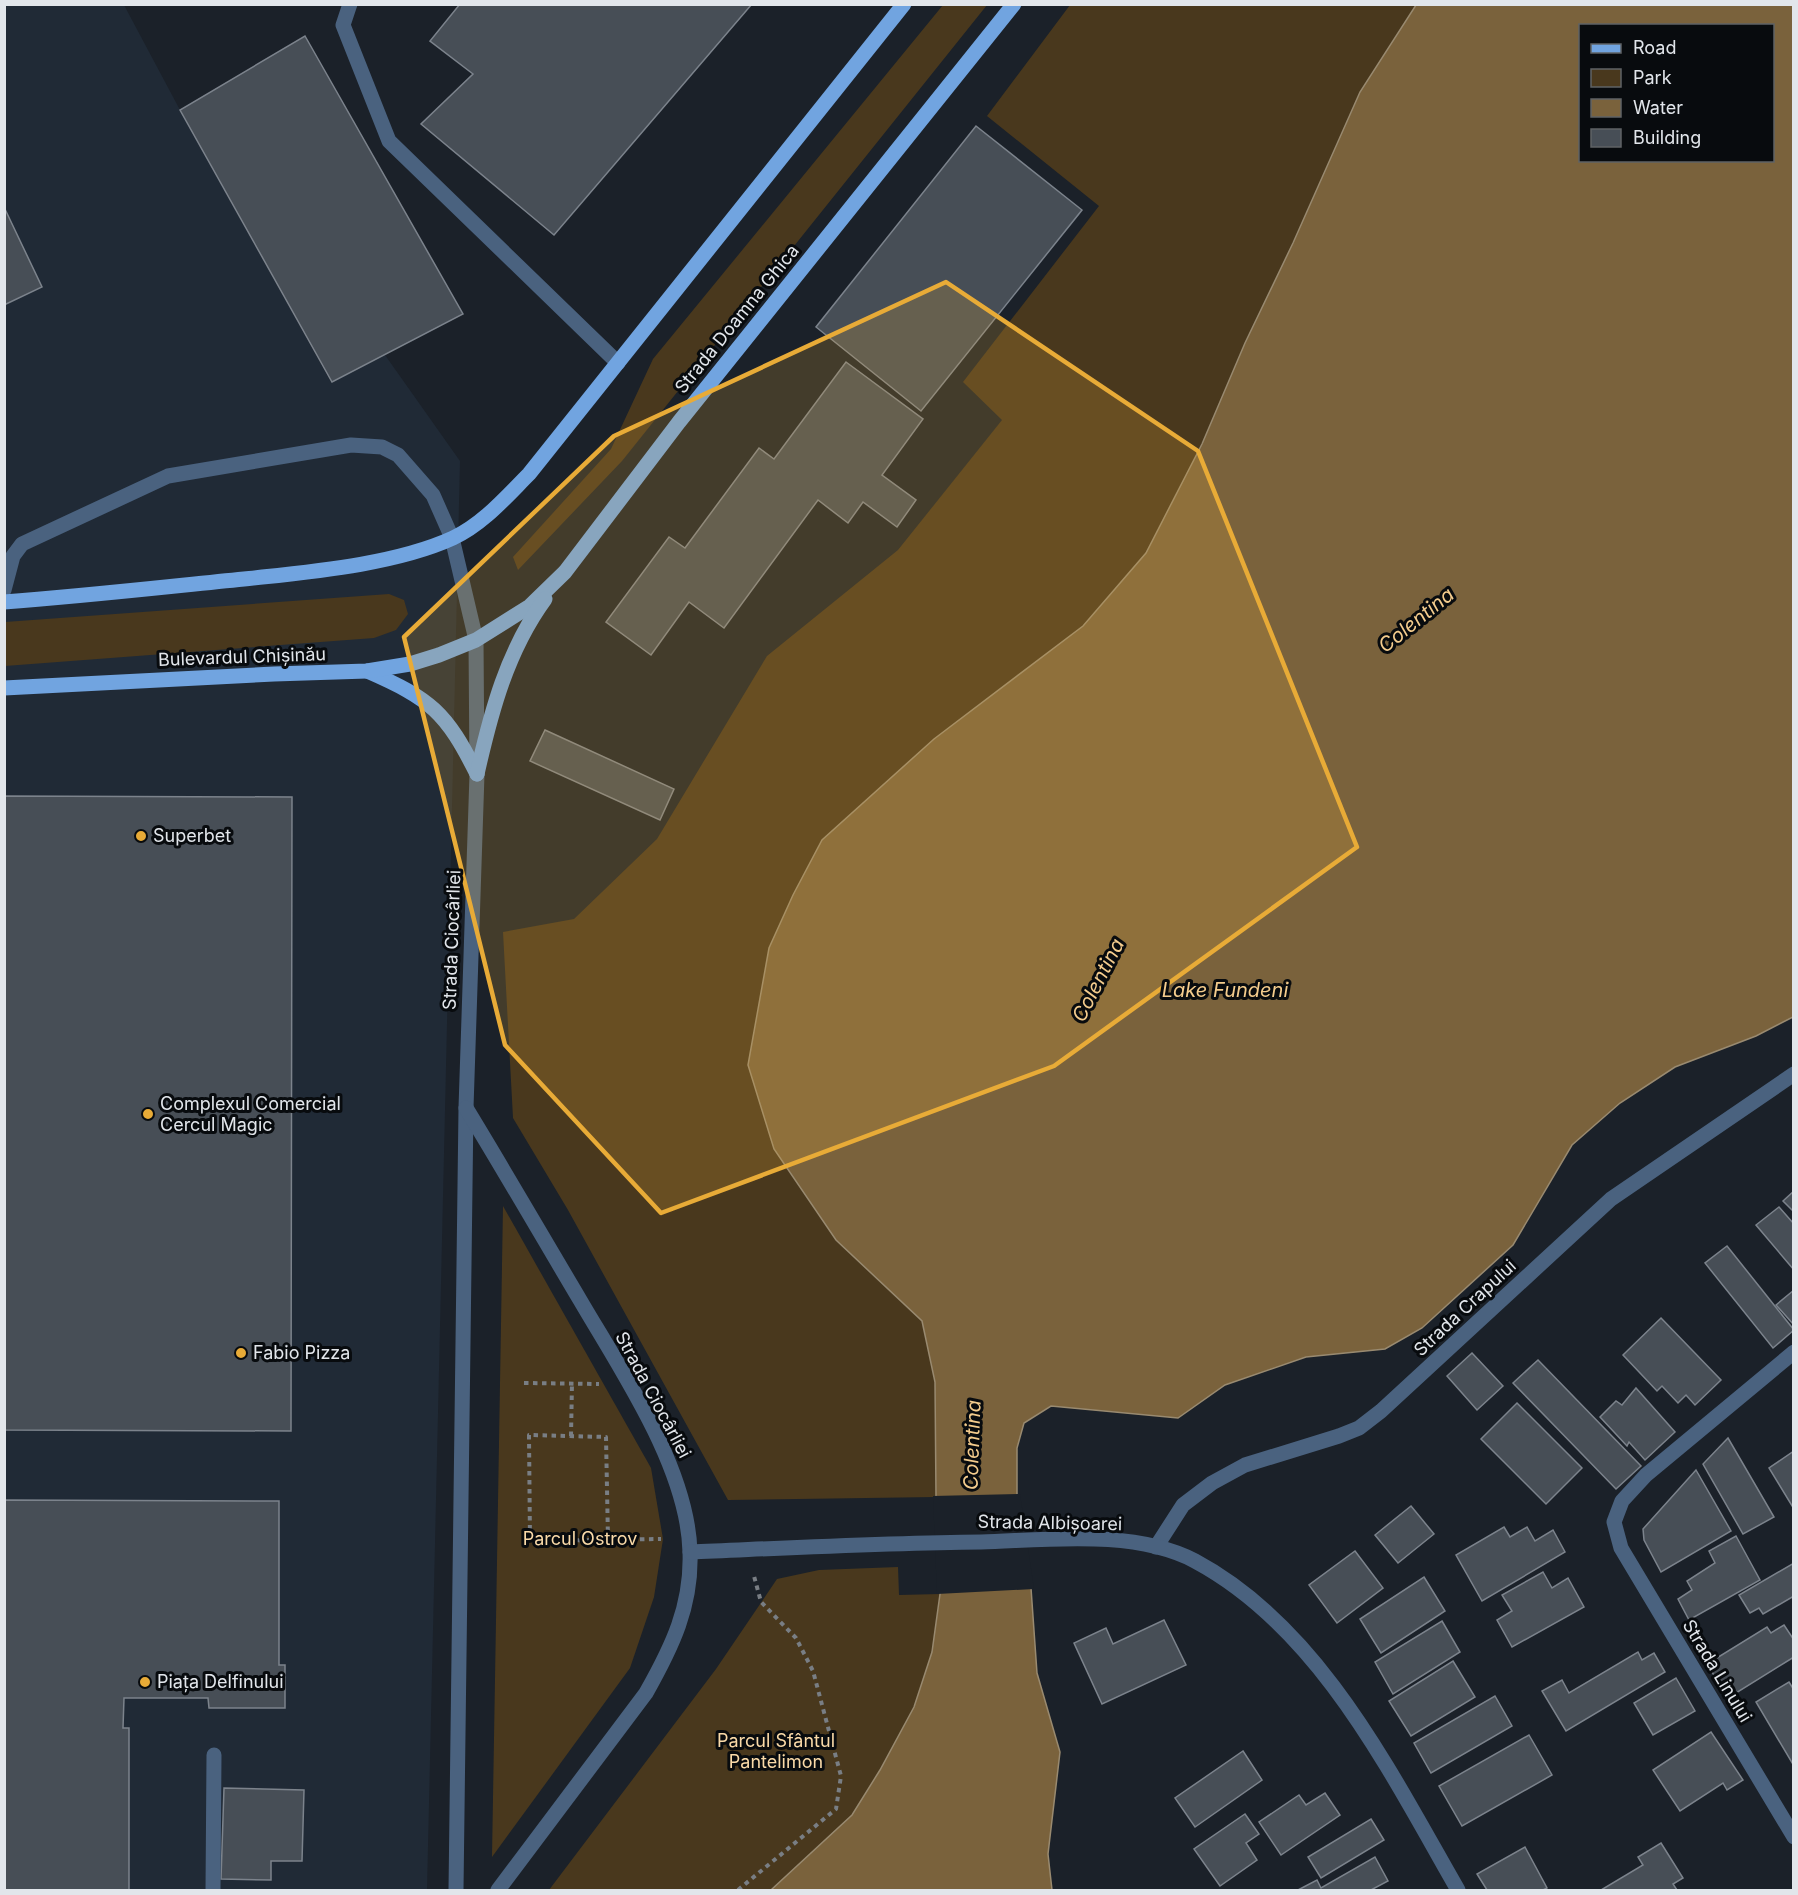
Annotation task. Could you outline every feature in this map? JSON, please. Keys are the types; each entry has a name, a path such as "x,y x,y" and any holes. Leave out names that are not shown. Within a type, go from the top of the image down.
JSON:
{"main road":[{"path":"4,602 84,596 329,569 422,549 452,538 490,512 529,474 904,4"},
{"name":"Strada Doamna Ghica","path":"476,640 530,606 565,572 679,423 1014,4"},
{"path":"477,774 490,715 516,648 539,607 565,572"},
{"name":"Bulevardul Chișinău","path":"4,688 367,671 430,658 476,640"},
{"path":"367,671 401,686 433,707 445,718 460,738 477,774"}],"street":[{"path":"350,4 343,25 389,141 618,363"},
{"name":"Strada Ciocârliei","path":"4,590 13,556 22,544 168,476 351,445 382,447 398,455 433,495 452,538 476,640 477,774 466,1108 456,1890"},
{"name":"Strada Crapului","path":"1156,1547 1183,1505 1212,1483 1245,1465 1359,1428 1381,1412 1611,1199 1794,1074"},
{"name":"Strada Ciocârliei","path":"466,1108 629,1384 668,1459 681,1498 690,1545 684,1614 666,1659 646,1693 498,1890"},
{"name":"Strada Linului","path":"1794,1352 1646,1475 1622,1501 1614,1522 1621,1548 1794,1837"},
{"name":"Strada Albișoarei","path":"690,1545 747,1550 855,1544 1084,1539 1156,1547 1193,1560 1257,1603 1296,1642 1333,1687 1373,1743 1458,1890"},
{"path":"213,1890 214,1755"}],"path":[{"path":"524,1383 629,1384"},
{"path":"572,1383 572,1436"},
{"path":"608,1540 606,1437 529,1435 530,1541 608,1540 690,1545"},
{"path":"738,1890 836,1809 841,1776 813,1671 796,1638 761,1602 747,1550"}],"highlighted area":[{"path":"946,282 1198,451 1357,847 1054,1066 661,1213 505,1045 404,637 614,436"}],"shaded area":[{"name":"Piața Delfinului","path":"5,5 124,5 331,382 385,355 460,461 427,1890 5,1890"}],"green space":[{"path":"943,5 987,5 622,461 518,570 513,557 611,449 653,359"},
{"path":"1070,5 1416,5 1360,92 1293,243 1245,343 1202,444 1146,553 1083,626 934,739 822,840 793,895 769,948 748,1065 774,1148 836,1240 922,1321 935,1382 936,1497 728,1500 568,1210 513,1118 503,932 574,919 657,839 767,656 898,550 1002,420 963,382 1099,206 987,116"},
{"path":"389,594 404,600 408,614 396,630 374,638 5,666 5,622"},
{"name":"Parcul Ostrov","path":"503,1206 651,1468 663,1539 654,1597 630,1668 492,1857"},
{"name":"Parcul Sfântul Pantelimon","path":"898,1567 899,1595 940,1594 932,1652 914,1707 880,1770 852,1815 771,1890 549,1890 716,1669 777,1579 819,1570"}],"water":[{"name":"Lake Fundeni","path":"1416,5 1793,5 1793,1017 1756,1036 1675,1067 1620,1103 1572,1145 1513,1245 1422,1328 1385,1349 1306,1357 1225,1385 1178,1418 1051,1406 1024,1423 1017,1448 1017,1502 1031,1588 1037,1673 1060,1752 1048,1854 1052,1890 771,1890 852,1815 880,1770 914,1707 932,1652 940,1594 935,1382 922,1321 836,1240 774,1149 748,1065 769,948 793,895 822,840 934,739 1083,626 1146,553 1202,444 1245,343 1293,243 1360,92"}],"pier":[{"path":"1020,1494 1034,1589 937,1594 933,1496"}],"building":[{"path":"460,4 752,4 554,235 421,124 473,74 430,41"},
{"path":"305,36 463,314 332,382 180,110"},
{"path":"976,126 1082,210 921,411 816,327"},
{"path":"4,207 42,287 4,305"},
{"path":"846,362 923,419 882,475 916,500 897,527 863,502 848,523 818,500 724,628 689,602 651,655 606,622 669,537 685,548 759,448 774,459"},
{"path":"545,730 674,789 660,820 530,761"},
{"name":"Complexul Comercial Cercul Magic","path":"4,796 292,797 291,1431 4,1430"},
{"path":"1794,1191 1794,1212 1783,1201"},
{"path":"1779,1207 1794,1224 1794,1270 1756,1225"},
{"path":"1727,1246 1794,1330 1773,1348 1705,1263"},
{"path":"1794,1290 1794,1325 1776,1305"},
{"path":"1661,1318 1721,1380 1695,1405 1686,1395 1678,1403 1662,1386 1657,1391 1623,1355"},
{"path":"1472,1353 1503,1386 1477,1410 1447,1376"},
{"path":"1538,1360 1641,1466 1616,1489 1513,1383"},
{"path":"1636,1388 1675,1432 1645,1460 1629,1442 1627,1446 1600,1417 1616,1401 1622,1405"},
{"path":"1517,1403 1582,1468 1546,1504 1481,1439"},
{"path":"1728,1438 1774,1517 1743,1534 1703,1464"},
{"path":"1794,1451 1794,1509 1769,1468"},
{"path":"1696,1470 1731,1531 1661,1572 1644,1540 1643,1529"},
{"name":"Piața Delfinului","path":"4,1500 279,1501 279,1665 285,1665 285,1708 209,1708 208,1698 124,1698 123,1728 129,1728 129,1890 4,1890"},
{"path":"1411,1506 1434,1534 1398,1563 1375,1535"},
{"path":"1504,1527 1510,1537 1527,1527 1535,1541 1553,1530 1565,1552 1482,1601 1456,1555"},
{"path":"1736,1536 1760,1580 1689,1620 1678,1599 1692,1590 1687,1581 1715,1563 1709,1551"},
{"path":"1355,1551 1383,1588 1337,1623 1309,1585"},
{"path":"1794,1563 1794,1596 1763,1614 1759,1608 1750,1613 1739,1595"},
{"path":"1543,1572 1552,1588 1568,1578 1584,1607 1512,1647 1497,1620 1512,1611 1502,1595"},
{"path":"1424,1577 1445,1611 1381,1653 1360,1619"},
{"path":"1164,1620 1186,1665 1102,1704 1074,1643 1106,1628 1113,1644"},
{"path":"1442,1621 1460,1652 1393,1694 1375,1662"},
{"path":"1784,1625 1794,1640 1794,1657 1728,1698 1707,1664 1767,1627 1771,1633"},
{"path":"1638,1652 1642,1660 1654,1653 1665,1672 1566,1731 1542,1691 1562,1680 1569,1693"},
{"path":"1453,1661 1475,1697 1411,1736 1389,1701"},
{"path":"1676,1678 1695,1711 1653,1735 1634,1703"},
{"path":"1789,1682 1794,1690 1794,1766 1756,1702"},
{"path":"1495,1696 1512,1726 1431,1773 1414,1743"},
{"path":"1711,1732 1743,1780 1727,1790 1723,1783 1680,1811 1653,1770"},
{"path":"1529,1735 1552,1775 1462,1826 1439,1786"},
{"path":"1243,1751 1262,1780 1195,1827 1175,1798"},
{"path":"224,1788 304,1790 302,1861 271,1861 271,1880 221,1879"},
{"path":"1325,1793 1340,1815 1281,1855 1259,1822 1299,1795 1306,1805"},
{"path":"1245,1814 1259,1834 1246,1843 1257,1860 1220,1886 1194,1849"},
{"path":"1371,1819 1384,1840 1321,1878 1308,1857"},
{"path":"1661,1843 1683,1878 1673,1884 1677,1890 1601,1890 1643,1865 1638,1857"},
{"path":"1525,1847 1547,1888 1543,1890 1487,1890 1477,1874"},
{"path":"1375,1857 1388,1881 1371,1890 1298,1890 1317,1880 1321,1888"}],"place":[{"name":"Superbet","path":"141,836"},
{"name":"Complexul Comercial Cercul Magic","path":"148,1114"},
{"name":"Fabio Pizza","path":"241,1353"},
{"name":"Piața Delfinului","path":"145,1682"}],"water label":[{"name":"Colentina","path":"1416,620"},
{"name":"Colentina","path":"1098,980"},
{"name":"Colentina","path":"972,1445"}]}
